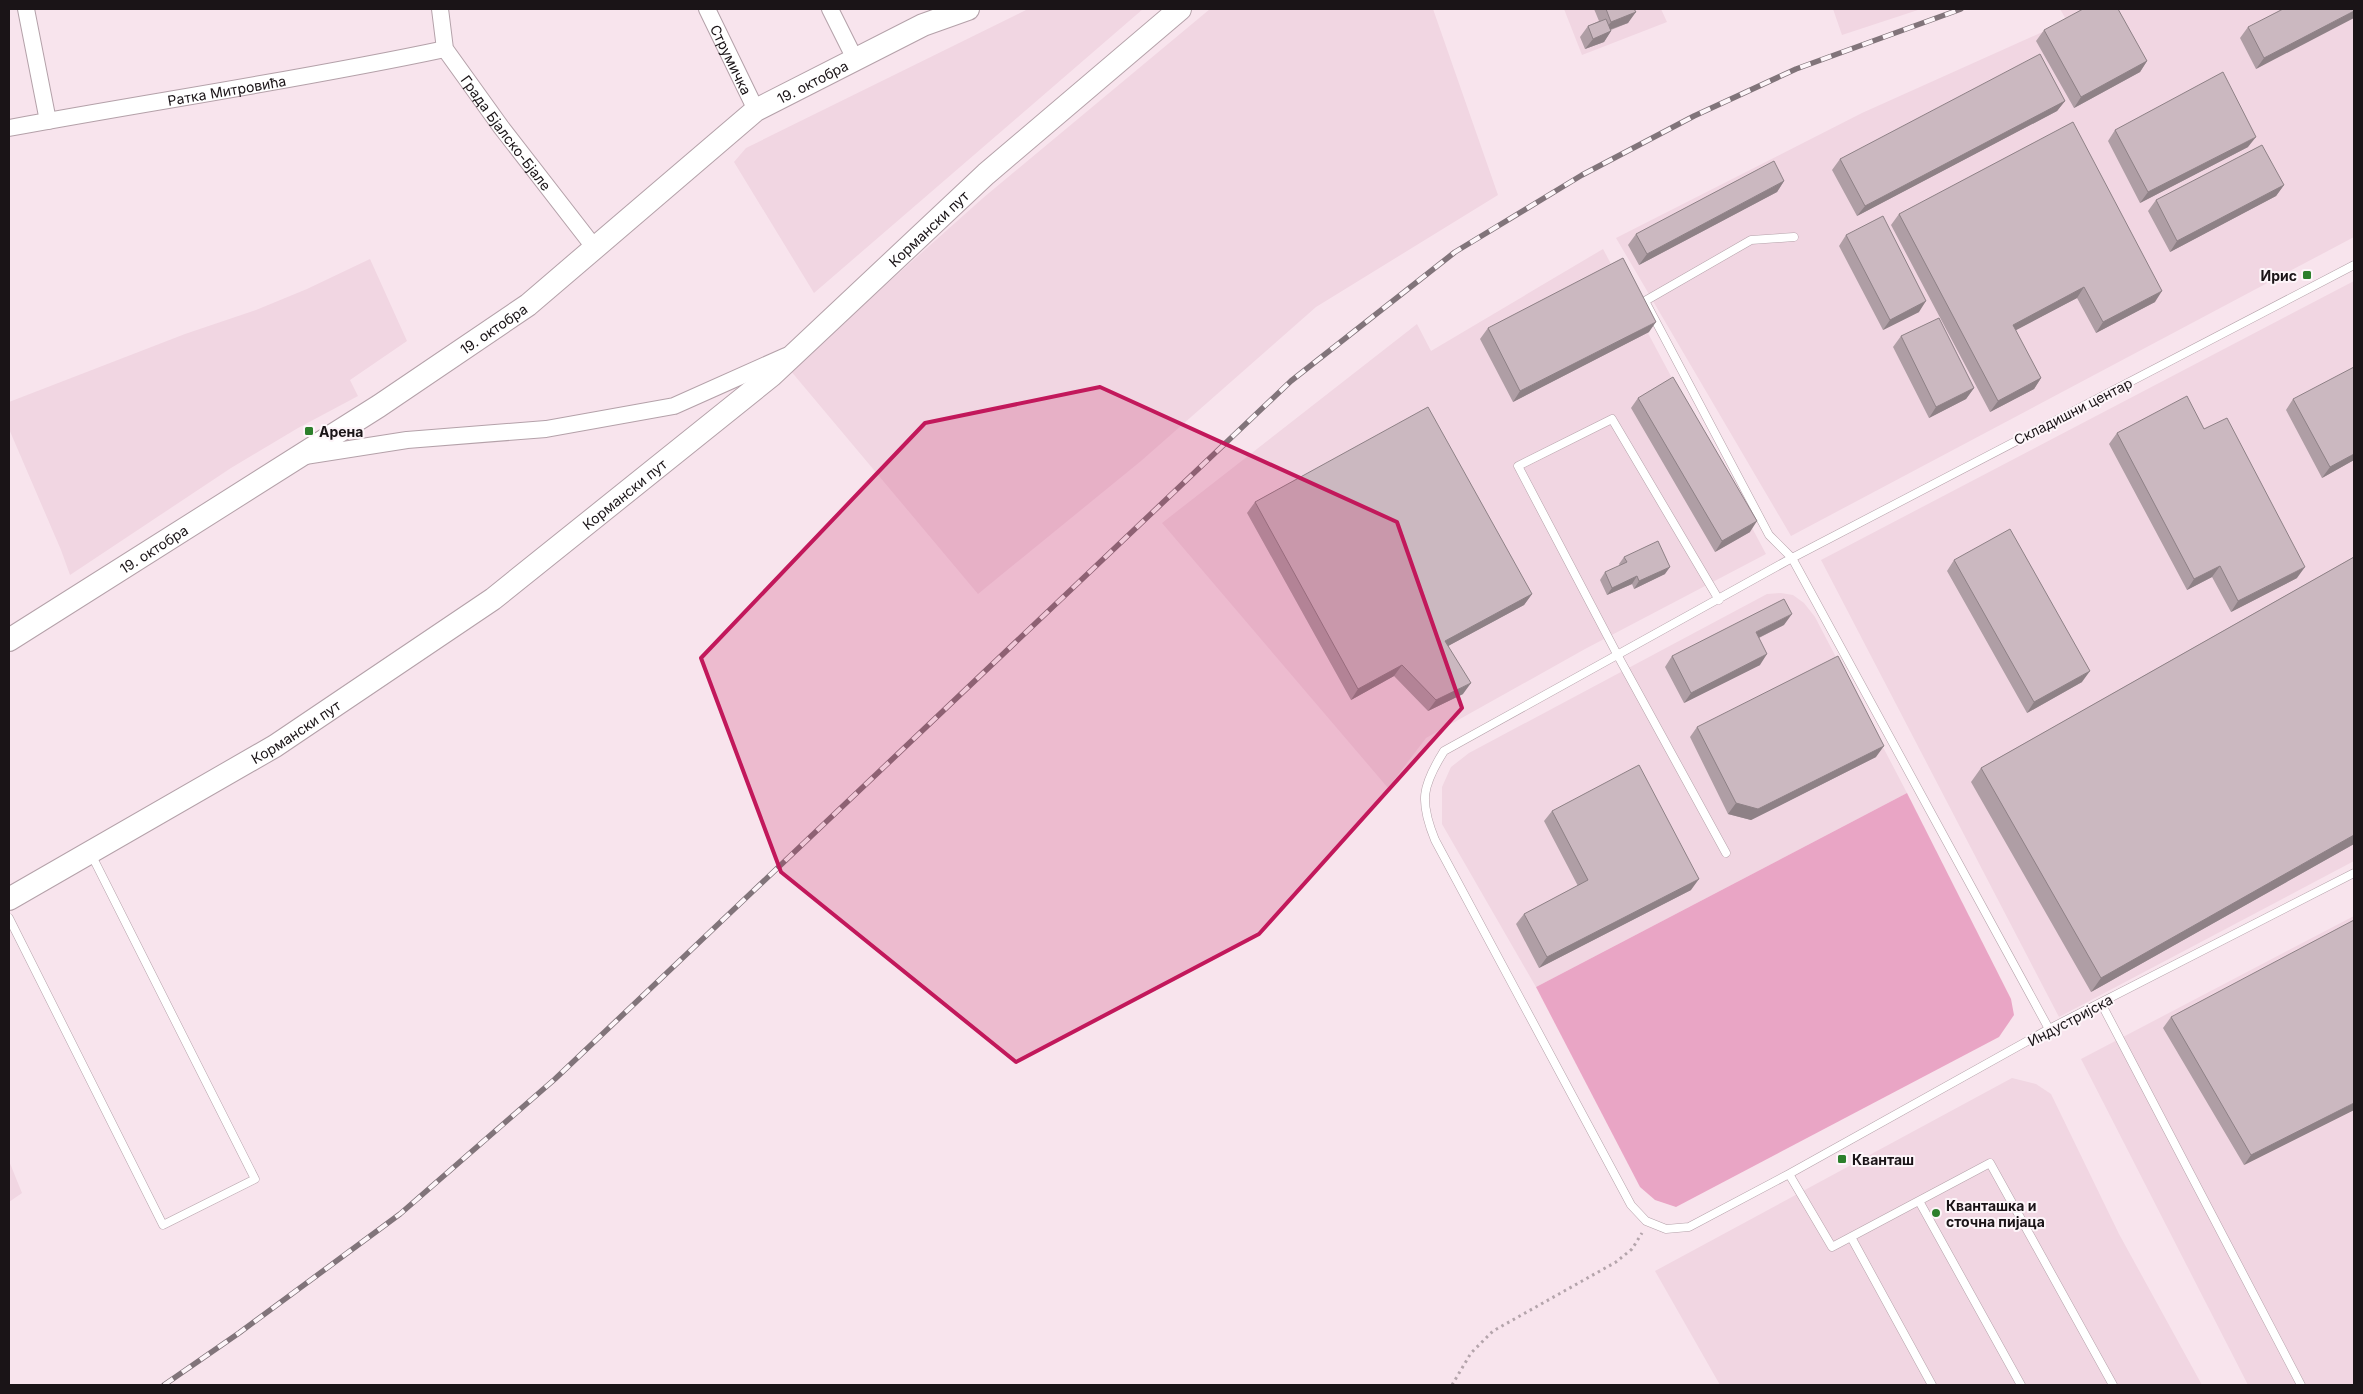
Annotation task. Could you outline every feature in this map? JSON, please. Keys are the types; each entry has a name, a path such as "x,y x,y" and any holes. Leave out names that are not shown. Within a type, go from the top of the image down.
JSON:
{"street":[{"path":"26,9 48,121"},
{"name":"Града Бјалско-Бјале","path":"440,9 445,49 501,127 594,247"},
{"name":"Струмичка","path":"707,9 756,110"},
{"path":"830,9 855,59"},
{"name":"19. октобра","path":"9,640 301,457 528,305 756,110 924,25 968,9"},
{"name":"Кормански пут","path":"9,899 275,746 493,599 771,376 986,174 1180,9"},
{"name":"Ратка Митровића","path":"9,128 354,68 445,49"},
{"path":"301,457 407,440 546,429 674,406 797,351"}],"lane":[{"path":"1794,236 1751,240 1645,301 1769,535 1792,558 2050,1029"},
{"name":"Складишни центар","path":"1646,1221 1631,1205 1435,840 1426,819 1424,799 1426,782 1444,751 1720,600 1792,558 2354,265"},
{"path":"1720,600 1612,419 1518,466 1618,656 1726,853"},
{"path":"9,918 163,1225 255,1179 90,852"},
{"name":"Индустријска","path":"1646,1221 1666,1229 1689,1227 1789,1174 2050,1029 2354,873"},
{"path":"2102,1003 2301,1385"},
{"path":"1789,1174 1832,1247 1990,1163 2113,1385"},
{"path":"1919,1201 2021,1385"},
{"path":"1851,1237 1932,1385"}],"path":[{"path":"1452,1385 1471,1353 1493,1331 1624,1256 1638,1240 1646,1221"}],"highlighted area":[{"path":"1100,387 1397,522 1462,708 1259,934 1016,1062 781,872 701,658 925,423"}],"shaded area":[{"path":"1028,9 1143,9 814,293 734,162 746,148"},
{"path":"1210,9 1433,9 1498,195 1316,307 1141,461 978,594 790,370 983,198"},
{"path":"1564,9 1661,9 1667,22 1582,55"},
{"path":"1833,9 1921,9 1842,35"},
{"path":"2060,9 2354,9 2354,237 1791,536 1616,238 1862,113 2067,21"},
{"path":"1603,249 1766,554 1585,649 1426,738 1388,788 1162,523 1417,324 1431,351"},
{"path":"370,259 407,341 350,380 358,396 298,428 231,468 70,575 9,429 9,402 185,334 256,310 307,289"},
{"path":"2354,281 2354,861 2059,1017 1821,560"},
{"path":"1781,593 1793,595 1804,603 1815,617 1907,793 1536,987 1442,824 1442,787 1451,767 1469,753 1767,594"},
{"path":"1907,793 2011,999 2014,1015 1999,1037 1676,1207 1655,1200 1640,1187 1536,987"},
{"path":"2354,916 2354,1385 2248,1385 2081,1059"},
{"name":"Кванташка и сточна пијаца","path":"2012,1078 2036,1084 2051,1094 2119,1234 2202,1385 1720,1385 1655,1271"},
{"path":"9,1161 22,1193 9,1202"}],"building":[{"path":"1606,9 1634,9 1636,12 1611,22"},
{"path":"2083,9 2118,9 2147,61 2081,97 2044,30"},
{"path":"2283,9 2354,9 2354,11 2264,58 2248,27"},
{"path":"1606,19 1611,31 1593,39 1588,26"},
{"path":"2040,54 2065,101 1865,206 1840,159"},
{"path":"2223,72 2256,137 2148,192 2115,130"},
{"path":"2073,122 2162,291 2103,322 2084,287 2013,325 2041,378 1998,401 1899,214"},
{"path":"2262,145 2284,185 2177,241 2156,200"},
{"path":"1774,161 1784,181 1647,254 1636,234"},
{"path":"1883,216 1926,301 1890,320 1846,235"},
{"path":"1623,258 1656,322 1520,391 1488,328"},
{"path":"1939,318 1974,388 1936,407 1901,336"},
{"path":"2354,367 2354,454 2330,467 2293,399"},
{"path":"1673,377 1757,521 1722,541 1638,398"},
{"path":"2187,396 2204,429 2227,418 2305,567 2238,601 2220,566 2194,579 2117,433"},
{"path":"1428,407 1532,594 1445,641 1471,683 1436,700 1402,665 1358,689 1255,502"},
{"path":"2010,529 2090,671 2034,702 1954,560"},
{"path":"1658,541 1670,567 1639,581 1637,576 1612,588 1605,572 1627,562 1624,557"},
{"path":"2354,557 2354,835 2101,978 1981,768"},
{"path":"1784,599 1792,614 1756,632 1767,654 1691,693 1672,656"},
{"path":"1838,656 1884,746 1758,809 1736,803 1697,727"},
{"path":"1639,765 1699,879 1547,957 1524,914 1588,880 1552,811"},
{"path":"2354,920 2354,1103 2251,1155 2171,1017"}],"railway":[{"path":"164,1385 239,1333 400,1214 555,1079 1291,381 1455,252 1582,175 1694,116 1796,69 1961,9"}],"place":[{"name":"Ирис","path":"2307,275"},
{"name":"Арена","path":"309,431"},
{"name":"Кванташ","path":"1842,1159"},
{"name":"Кванташка и сточна пијаца","path":"1936,1213"}]}
